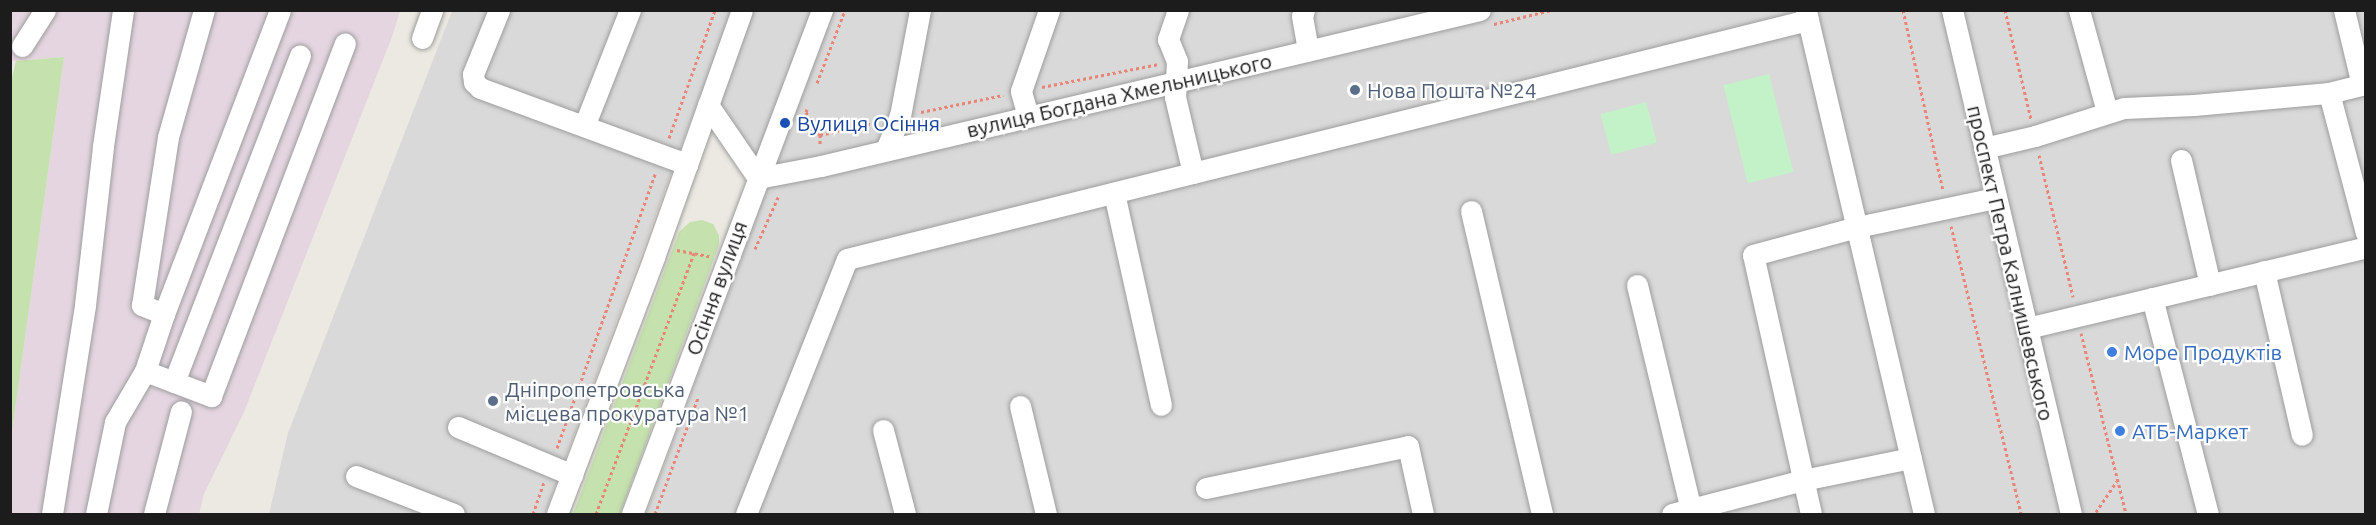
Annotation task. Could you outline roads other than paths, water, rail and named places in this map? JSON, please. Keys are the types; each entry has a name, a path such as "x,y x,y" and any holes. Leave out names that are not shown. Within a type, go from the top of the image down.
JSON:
{"street":[{"path":"22,46 45,10"},
{"path":"52,514 85,305 103,146 123,10"},
{"path":"164,314 142,305 168,137 204,10"},
{"path":"96,514 115,422 145,371 164,314 280,10"},
{"path":"422,38 432,10"},
{"path":"499,10 473,74 474,82 480,88 585,124 687,164"},
{"path":"585,124 630,10"},
{"path":"557,514 658,247 742,10"},
{"name":"Осіння вулиця","path":"632,514 822,10"},
{"path":"886,150 900,116 920,10"},
{"path":"1028,116 1021,91 1049,10"},
{"path":"1178,10 1168,39 1177,71 1175,98 1193,173"},
{"path":"1304,10 1302,16 1308,50"},
{"name":"вулиця Богдана Хмельницького","path":"758,178 1028,116 1177,71 1308,50 1442,15 1480,10"},
{"name":"проспект Петра Калнишевського","path":"1952,10 2071,514"},
{"path":"2079,10 2106,112"},
{"path":"1984,148 2035,136 2124,108 2194,105 2329,93 2364,85 2344,10"},
{"path":"746,514 847,259 1193,173 1807,15 1924,514"},
{"path":"145,371 211,396 345,44"},
{"path":"174,382 300,56"},
{"path":"2329,93 2366,233"},
{"path":"708,105 758,178"},
{"path":"2181,160 2210,285"},
{"path":"1114,193 1161,405"},
{"path":"1811,514 1753,255 1857,226 1995,198"},
{"path":"1472,211 1542,514"},
{"path":"2027,328 2366,247"},
{"path":"2264,272 2302,435"},
{"path":"1638,285 1685,513 1803,480 1911,458"},
{"path":"2152,298 2208,514"},
{"path":"1020,406 1046,514"},
{"path":"154,514 181,411"},
{"path":"458,427 572,475"},
{"path":"883,430 905,514"},
{"path":"1206,488 1408,446 1423,514"},
{"path":"356,476 417,507 454,514"}],"place":[{"name":"Нова Пошта №24","path":"1355,90"},
{"name":"Вулиця Осіння","path":"785,123"},
{"name":"Море Продуктiв","path":"2112,352"},
{"name":"Дніпропетровська місцева прокуратура №1","path":"493,401"},
{"name":"АТБ-Маркет","path":"2120,431"}]}
